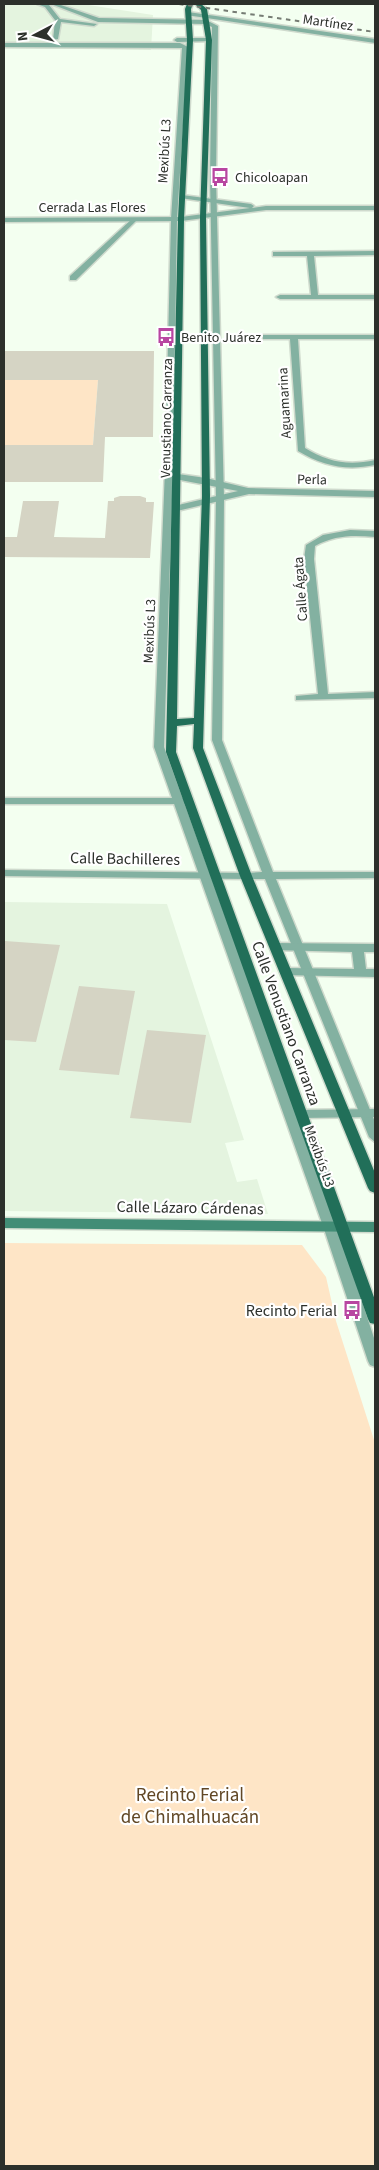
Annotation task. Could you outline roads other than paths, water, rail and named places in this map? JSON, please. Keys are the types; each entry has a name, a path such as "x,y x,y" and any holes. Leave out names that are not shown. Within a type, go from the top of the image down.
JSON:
{"main road":[{"name":"Venustiano Carranza","path":"170,739 178,477 178,219 182,197 190,40 189,15"},
{"path":"170,723 198,721 206,502 204,198 209,40 204,15"},
{"name":"Calle Venustiano Carranza","path":"198,721 198,748 246,876 375,1188"},
{"name":"Calle Venustiano Carranza","path":"170,739 182,801 301,1114 337,1227 375,1319"}],"street":[{"path":"40,4 47,6 58,20 101,25 189,15"},
{"path":"54,4 98,20 204,15 215,26 214,215 220,484 217,740 269,876 371,1113 375,1137"},
{"name":"Martínez","path":"204,15 375,41"},
{"path":"55,39 58,20"},
{"path":"4,39 209,40"},
{"name":"Mexibús L3","path":"4,44 183,46 169,469 158,722 159,746 182,801"},
{"path":"182,197 204,198 266,208 375,208"},
{"name":"Cerrada Las Flores","path":"4,220 178,219 266,208"},
{"path":"74,278 135,219"},
{"path":"276,254 375,253"},
{"path":"310,254 314,297"},
{"path":"280,298 375,297"},
{"path":"266,337 375,337"},
{"name":"Aguamarina","path":"294,337 301,449 327,464 351,467 375,463"},
{"name":"Perla","path":"178,477 206,481 248,491 375,494"},
{"name":"Perla","path":"177,508 248,491"},
{"name":"Calle Ágata","path":"323,697 309,559 311,545 323,537 340,533 375,534"},
{"path":"300,698 375,695"},
{"path":"4,801 182,801"},
{"name":"Calle Bachilleres","path":"4,873 210,876 375,875"},
{"name":"Mexibús L3","path":"210,876 337,1227 375,1361"},
{"path":"276,947 375,948"},
{"path":"358,948 360,973"},
{"path":"286,972 375,973"},
{"path":"301,1114 371,1113"},
{"name":"Calle Lázaro Cárdenas","path":"4,1223 375,1227"}],"railway":[{"path":"179,4 375,32"}],"place":[{"name":"Chicoloapan","path":"220,177"},
{"name":"Benito Juárez","path":"166,337"},
{"name":"Recinto Ferial","path":"352,1310"}],"park label":[{"name":"Recinto Ferial de Chimalhuacán","path":"190,1805"}]}
